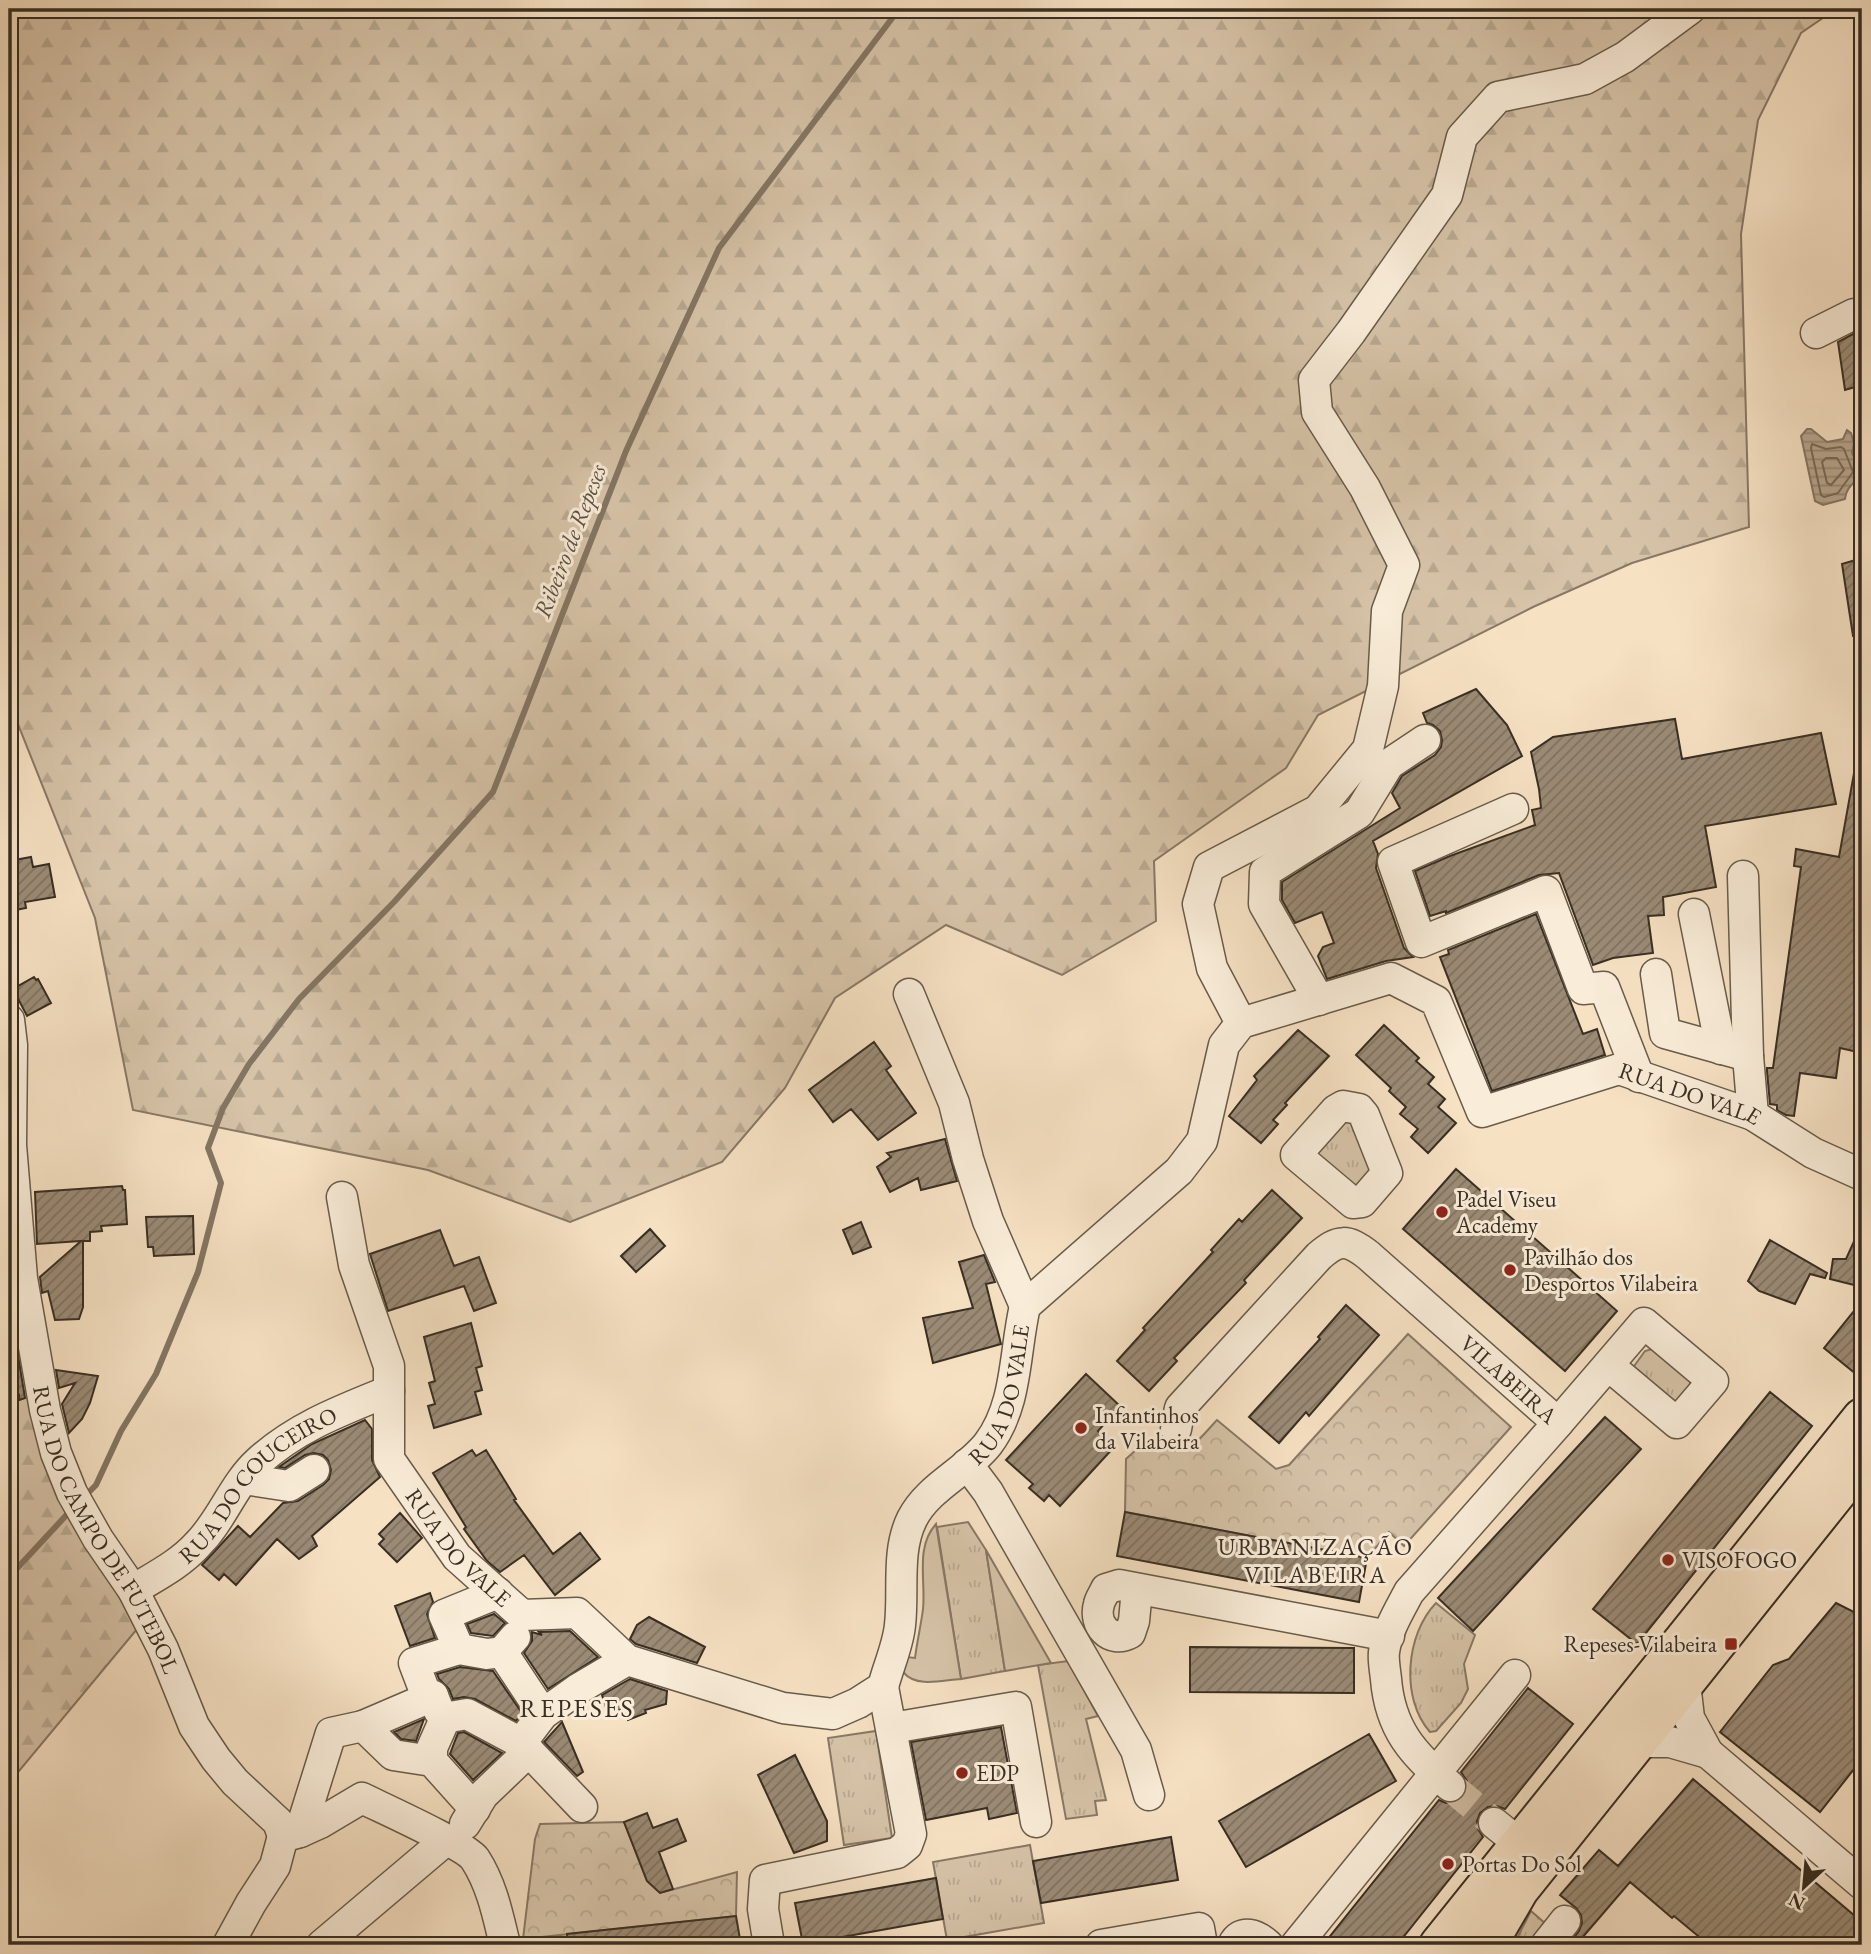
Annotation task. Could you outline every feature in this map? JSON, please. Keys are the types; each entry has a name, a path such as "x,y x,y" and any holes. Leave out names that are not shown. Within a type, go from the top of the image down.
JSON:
{"main road":[{"path":"1439,1945 1507,1833 1862,1418"},
{"path":"1487,1945 1519,1890 1862,1461"}],"street":[{"path":"1241,1023 1212,968 1198,904 1209,867 1318,810 1368,748 1383,686 1387,611 1404,565 1365,488 1317,412 1314,380 1447,195 1462,137 1498,97 1584,79 1625,57 1690,9"},
{"path":"1816,334 1854,314 1862,315"},
{"path":"1319,1000 1264,904 1265,872 1359,813 1389,764 1425,740"},
{"path":"1513,809 1393,862 1421,942 1546,891 1583,989 1604,987 1639,1077"},
{"path":"1735,1052 1743,876"},
{"path":"1694,914 1753,1115"},
{"path":"1656,974 1665,1033 1735,1052"},
{"name":"RUA DO VALE","path":"342,1197 354,1265 389,1366 389,1459 457,1557 522,1615 577,1613 627,1660 783,1708 833,1714 858,1703 883,1687 900,1627 903,1547 912,1519 926,1500 987,1446 1003,1421 1012,1395 1019,1335 1026,1306 1179,1171 1202,1141 1224,1045 1241,1023 1391,978 1436,1001 1482,1112 1619,1069 1753,1115 1813,1153 1862,1175"},
{"path":"909,994 954,1103 968,1159 989,1221 1026,1306"},
{"name":"RUA DO CAMPO DE FUTEBOL","path":"9,1020 12,1045 13,1232 22,1278 20,1340 56,1453 72,1493 133,1590 163,1649 194,1726 216,1759 236,1782 292,1834"},
{"path":"1343,1106 1359,1109 1364,1115 1387,1173 1362,1202 1353,1203 1337,1191 1296,1155 1336,1110 1343,1106"},
{"path":"1368,1255 1360,1238 1378,1183"},
{"path":"1176,1429 1180,1408 1332,1244 1340,1231 1343,1216 1337,1191"},
{"name":"VILABEIRA","path":"1332,1244 1345,1242 1357,1246 1558,1423 1409,1592 1389,1636 1384,1653 1387,1694 1398,1730 1416,1756 1443,1779"},
{"path":"1558,1423 1608,1365"},
{"name":"RUA DO COUCEIRO","path":"133,1590 174,1566 200,1543 256,1463 313,1423 389,1391"},
{"path":"967,1464 988,1492 1136,1750 1149,1795"},
{"path":"244,1479 289,1486 314,1470"},
{"path":"1137,1588 1389,1636"},
{"path":"459,1649 444,1615 498,1593"},
{"path":"535,1615 502,1652 488,1654 459,1649 414,1663 425,1692 438,1709 450,1717 467,1714 525,1747 582,1807"},
{"path":"502,1652 543,1714"},
{"path":"322,1945 452,1843 483,1795 525,1747 543,1714 578,1689 627,1660"},
{"path":"1296,1945 1443,1779 1515,1675"},
{"path":"1685,1683 1689,1718 1708,1753 1862,1884"},
{"path":"769,1945 763,1909 765,1880 897,1853 907,1845 911,1834 883,1687"},
{"path":"892,1728 1016,1707 1036,1822"},
{"path":"228,1945 292,1834 331,1733 438,1709"},
{"path":"432,1761 438,1709"},
{"path":"363,1727 393,1755 432,1761 474,1809"},
{"path":"1637,1742 1670,1742 1708,1753"},
{"path":"292,1834 320,1824 362,1798 452,1843 474,1857 495,1899 505,1945"},
{"path":"1546,1945 1565,1921"},
{"path":"1233,1945 1242,1935 1253,1934 1268,1945"},
{"path":"1101,1945 1200,1937"}],"green space":[{"path":"9,9 1836,9 1801,33 1758,120 1741,234 1749,527 1632,563 1533,607 1318,715 1286,768 1154,861 1156,921 1062,975 946,925 835,998 785,1088 722,1162 570,1222 428,1170 133,1110 95,918 10,704"},
{"path":"1351,1119 1375,1172 1361,1196 1313,1152 1340,1121"},
{"path":"1408,1334 1511,1427 1404,1546 1389,1532 1367,1558 1125,1512 1126,1459 1137,1449 1158,1439 1165,1448 1184,1450 1196,1442 1217,1420 1276,1469 1289,1465"},
{"path":"31,1336 45,1410 147,1617 9,1783 9,1344"},
{"path":"1652,1349 1690,1380 1690,1388 1677,1404 1632,1369 1645,1351"},
{"path":"968,1522 986,1550 1005,1671 961,1679 937,1527"},
{"path":"936,1524 961,1679 923,1682 909,1678 904,1673 904,1663 907,1657 915,1658 924,1598 923,1554"},
{"path":"986,1550 1051,1663 1005,1671"},
{"path":"1436,1603 1475,1635 1464,1664 1468,1689 1461,1703 1436,1731 1430,1732 1420,1718 1414,1702 1410,1666 1418,1631"},
{"path":"1068,1661 1098,1716 1086,1719 1106,1800 1095,1801 1097,1815 1066,1819 1038,1665"},
{"path":"876,1731 892,1838 844,1845 828,1738"},
{"path":"624,1822 647,1881 660,1893 737,1872 736,1916 523,1939 535,1839 540,1824"},
{"path":"1030,1845 1044,1923 947,1940 933,1862"},
{"path":"1531,1911 1547,1925 1535,1945 1521,1945 1515,1942"}],"water":[{"path":"1807,429 1811,429 1827,442 1843,439 1847,430 1851,433 1854,443 1852,453 1859,476 1850,486 1845,499 1823,505 1815,501 1801,436"}],"building":[{"path":"1862,333 1862,385 1845,390 1838,342 1853,334"},
{"path":"1862,558 1862,635 1853,636 1842,564"},
{"path":"1476,689 1507,725 1522,756 1373,841 1378,854 1376,868 1404,948 1413,957 1386,961 1327,979 1318,956 1323,947 1334,943 1322,912 1295,923 1282,900 1282,882 1400,808 1392,793 1402,776 1435,755 1441,747 1440,731 1427,723 1423,713"},
{"path":"1675,719 1682,759 1821,733 1836,804 1705,826 1716,887 1663,897 1664,915 1648,916 1653,953 1613,958 1593,965 1559,873 1539,875 1446,913 1430,916 1415,871 1535,825 1532,810 1541,808 1531,752 1553,737"},
{"path":"1854,773 1862,774 1862,1053 1840,1048 1836,1078 1800,1073 1794,1116 1786,1115 1777,1110 1777,1105 1770,1104 1767,1068 1773,1068 1801,867 1794,866 1796,849 1839,857"},
{"path":"31,857 33,867 49,864 55,897 25,902 26,908 10,911 9,861"},
{"path":"1536,914 1583,1034 1597,1029 1605,1055 1492,1091 1440,957 1449,954 1448,950"},
{"path":"34,977 38,979 51,1003 27,1016 13,989"},
{"path":"1384,1025 1419,1058 1416,1061 1434,1077 1428,1084 1445,1099 1438,1107 1456,1123 1428,1153 1411,1137 1418,1129 1400,1114 1406,1107 1389,1091 1391,1088 1356,1055"},
{"path":"1298,1030 1329,1056 1285,1103 1287,1105 1273,1120 1278,1124 1261,1143 1229,1116 1257,1080 1254,1076"},
{"path":"874,1042 891,1066 886,1070 916,1113 878,1140 851,1109 833,1122 809,1090"},
{"path":"945,1139 957,1181 921,1190 918,1178 890,1192 877,1167 891,1157 887,1153"},
{"name":"Pavilhão dos Desportos Vilabeira","path":"1456,1169 1617,1311 1565,1371 1403,1229"},
{"path":"122,1186 125,1190 127,1224 101,1226 102,1231 90,1232 90,1241 83,1241 83,1307 79,1319 55,1320 48,1291 42,1293 40,1277 81,1241 37,1244 35,1192"},
{"path":"1272,1190 1302,1218 1244,1280 1246,1283 1174,1358 1177,1361 1149,1391 1117,1361 1239,1219 1242,1222"},
{"path":"193,1216 194,1254 154,1256 153,1247 148,1247 146,1217"},
{"path":"861,1222 871,1247 853,1254 843,1230"},
{"path":"1862,1224 1862,1287 1830,1279 1833,1259 1846,1259"},
{"path":"650,1229 665,1246 636,1272 621,1256"},
{"path":"440,1230 454,1266 479,1257 496,1303 474,1311 464,1286 388,1311 370,1254"},
{"path":"1770,1240 1827,1273 1825,1278 1810,1274 1795,1304 1759,1291 1748,1281"},
{"path":"984,1255 995,1282 986,1284 1001,1344 933,1363 923,1318 973,1308 959,1262"},
{"path":"1862,1301 1862,1379 1824,1348"},
{"path":"1346,1305 1379,1335 1309,1416 1306,1412 1279,1443 1249,1417 1320,1339 1318,1337"},
{"path":"471,1323 482,1366 476,1368 482,1390 475,1392 481,1414 434,1428 428,1406 435,1404 429,1383 435,1381 424,1337"},
{"path":"17,1349 25,1398 19,1400 19,1395 9,1399 9,1352"},
{"path":"56,1370 98,1376 82,1419 69,1433 62,1404 75,1383 59,1388"},
{"path":"1086,1374 1120,1406 1098,1431 1115,1446 1060,1506 1049,1495 1044,1501 1029,1488 1033,1484 1006,1460"},
{"name":"VISOFOGO","path":"1770,1392 1812,1426 1637,1644 1593,1609"},
{"path":"1605,1417 1641,1449 1473,1631 1438,1598"},
{"path":"365,1420 372,1429 372,1460 380,1477 312,1536 317,1546 299,1559 277,1539 236,1585 224,1574 219,1580 202,1565 238,1526 250,1537 283,1503 298,1501 323,1485 329,1479 331,1470 323,1455 314,1453 305,1455 285,1468 279,1467 312,1444"},
{"path":"472,1450 476,1456 486,1450 516,1499 514,1500 553,1554 580,1533 600,1559 555,1595 524,1555 500,1572 487,1561 464,1529 466,1527 433,1473"},
{"path":"1125,1512 1367,1558 1359,1602 1117,1556"},
{"path":"400,1513 422,1538 397,1562 379,1544 384,1539 379,1534"},
{"path":"430,1593 433,1602 427,1614 435,1638 410,1646 395,1606"},
{"path":"1836,1603 1862,1616 1862,1759 1820,1812 1720,1732 1773,1665 1789,1659"},
{"path":"494,1614 505,1623 493,1636 471,1633 467,1624"},
{"path":"649,1617 705,1647 697,1663 636,1644 630,1639 637,1625"},
{"path":"570,1631 598,1657 548,1689 524,1653 532,1641 532,1632 542,1635 539,1632"},
{"path":"1190,1647 1354,1648 1354,1693 1190,1692"},
{"path":"460,1667 493,1671 522,1713 516,1721 475,1699 453,1699 437,1674"},
{"path":"630,1679 667,1691 666,1704 645,1710 646,1713 628,1720 624,1709 608,1714 602,1695"},
{"path":"1528,1688 1573,1724 1505,1809 1488,1807 1480,1813 1478,1829 1483,1837 1397,1945 1323,1945 1439,1800 1455,1803 1463,1797 1467,1790 1467,1781 1461,1772"},
{"path":"424,1719 416,1741 401,1739 394,1732"},
{"path":"562,1722 583,1772 577,1776 544,1742"},
{"name":"EDP","path":"1001,1727 1017,1813 989,1819 987,1808 926,1820 911,1742"},
{"path":"464,1732 502,1753 473,1780 450,1754 458,1733"},
{"path":"1369,1734 1396,1781 1246,1867 1219,1821"},
{"path":"795,1755 827,1821 827,1841 794,1853 758,1775"},
{"path":"1693,1779 1862,1922 1862,1945 1709,1945 1630,1882 1576,1945 1568,1945 1579,1931 1581,1915 1560,1895 1599,1850 1618,1866"},
{"path":"647,1813 653,1828 677,1819 686,1841 659,1852 673,1889 660,1893 647,1881 624,1822"},
{"path":"1171,1837 1178,1880 1041,1903 1033,1861"},
{"path":"936,1878 943,1919 803,1944 795,1903"},
{"path":"736,1916 741,1945 568,1945 567,1934"}],"waterway":[{"name":"Ribeiro de Repeses","path":"85,1496 96,1485 121,1431 156,1374 198,1272 221,1183 208,1148 223,1108 249,1064 299,999 394,902 493,792 626,451 719,248 899,9"},
{"path":"9,1577 72,1509"}],"tunnel":[{"path":"1450,1786 1494,1823"}],"place":[{"name":"Padel Viseu Academy","path":"1442,1212"},
{"name":"Pavilhão dos Desportos Vilabeira","path":"1510,1270"},
{"name":"Infantinhos da Vilabeira","path":"1081,1428"},
{"name":"VISOFOGO","path":"1668,1560"},
{"name":"Repeses-Vilabeira","path":"1731,1644"},
{"name":"EDP","path":"962,1773"},
{"name":"Portas Do Sol","path":"1448,1864"}],"district":[{"name":"URBANIZAÇÃO VILABEIRA","path":"1316,1561"},
{"name":"REPESES","path":"577,1708"}]}
